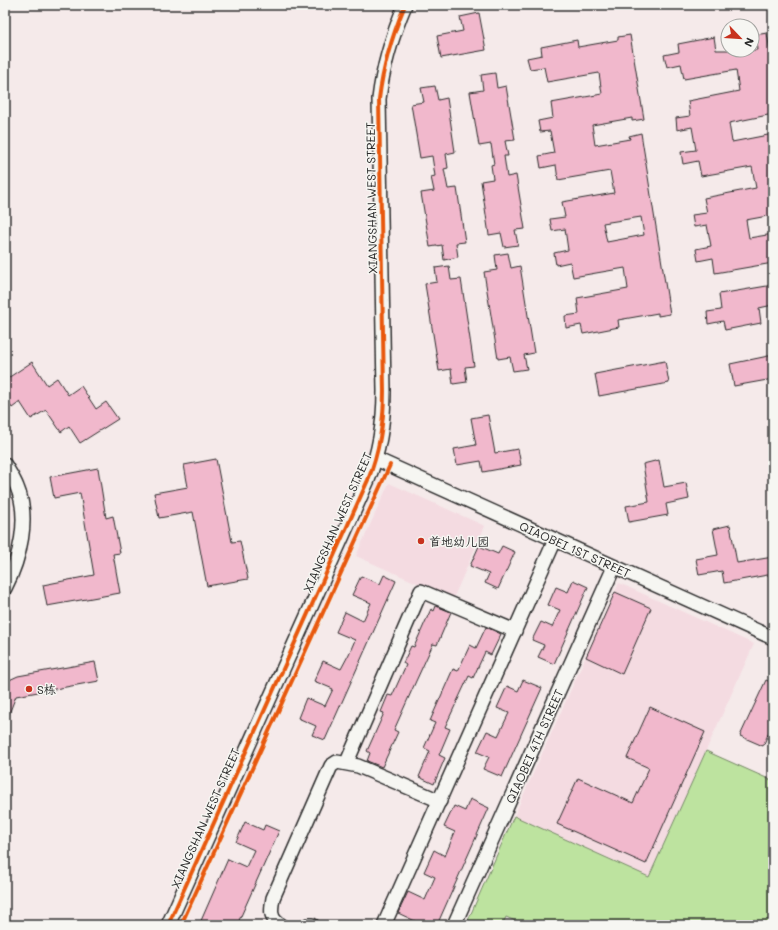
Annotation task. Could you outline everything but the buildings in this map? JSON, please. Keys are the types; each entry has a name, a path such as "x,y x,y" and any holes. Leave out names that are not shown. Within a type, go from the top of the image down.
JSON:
{"street":[{"name":"XIANGSHAN WEST STREET","path":"168,925 376,459 383,427 384,391 379,99 388,48 405,5"},
{"name":"QIAOBEI 1ST STREET","path":"376,459 773,638"},
{"path":"5,465 17,488 22,510 20,552 5,588"},
{"path":"384,925 555,540"},
{"name":"QIAOBEI 4TH STREET","path":"454,925 614,567"},
{"path":"346,762 421,591 515,631"},
{"path":"281,925 275,922 271,914 273,898 331,766 337,762 346,762 440,801"}],"shaded area":[{"name":"首地幼儿园","path":"389,483 485,526 453,599 356,556"},
{"path":"619,583 754,644 649,877 514,816"}],"green space":[{"path":"706,751 773,781 773,919 770,925 525,925 506,917 502,925 466,925 514,816 649,877"}],"cycle path":[{"path":"168,925 368,480 376,458 382,425 384,391 379,99 389,51 405,5"},
{"path":"181,925 390,465"}],"place":[{"name":"首地幼儿园","path":"421,541"},
{"name":"S栋","path":"29,689"}]}
